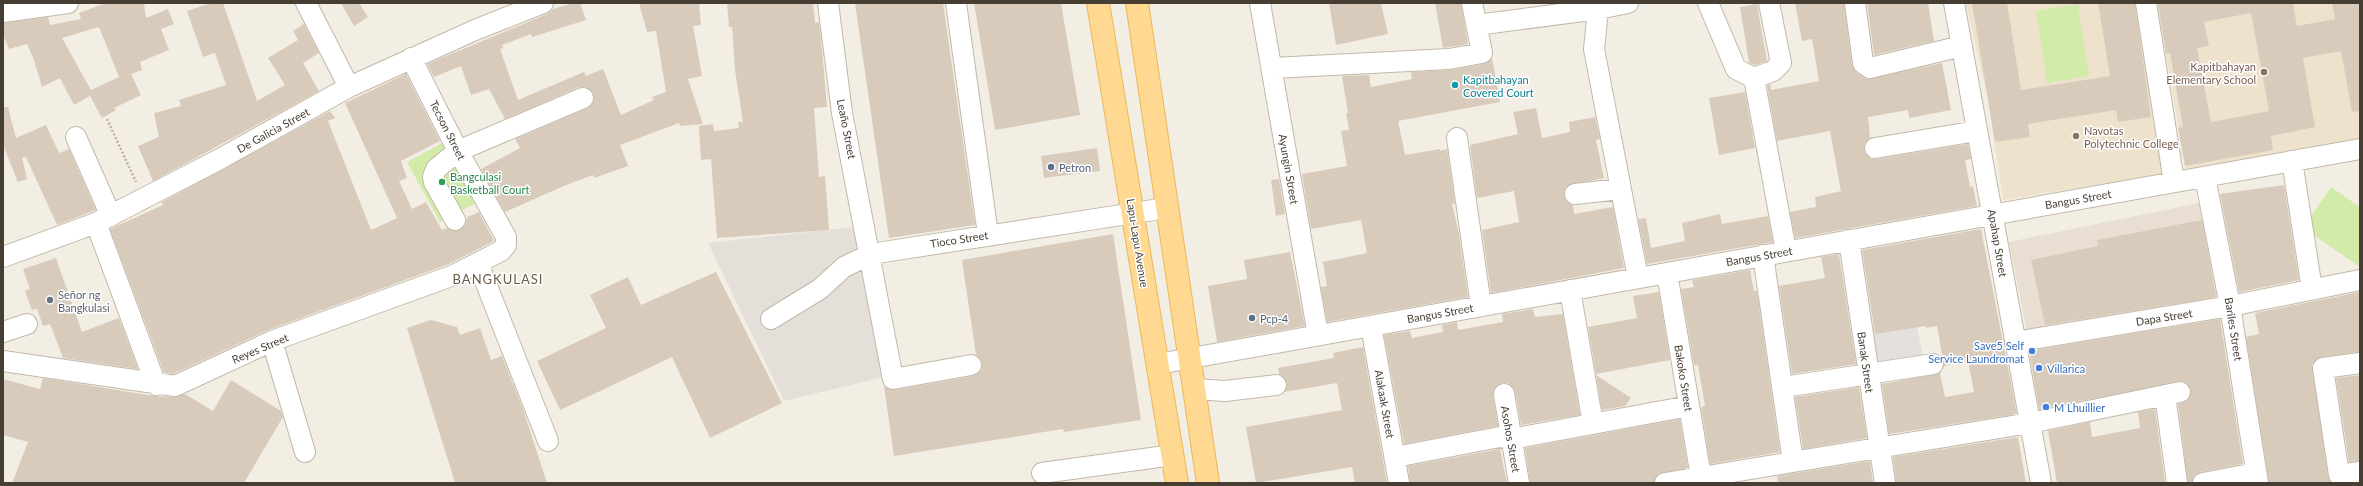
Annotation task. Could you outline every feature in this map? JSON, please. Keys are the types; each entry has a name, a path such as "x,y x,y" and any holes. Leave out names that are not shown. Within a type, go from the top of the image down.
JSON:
{"main road":[{"name":"Lapu-Lapu Avenue","path":"1098,3 1134,212 1177,483"},
{"path":"1137,3 1166,208 1208,483"}],"street":[{"path":"3,12 68,3"},
{"path":"306,3 349,87"},
{"name":"De Galicia Street","path":"3,257 104,220 225,156 349,87 411,58 543,3"},
{"name":"Leaño Street","path":"828,3 842,113 871,254"},
{"path":"956,3 988,235"},
{"name":"Ayungin Street","path":"1260,3 1318,335"},
{"path":"1272,68 1449,59 1482,53 1472,3"},
{"path":"1477,25 1598,9 1628,3"},
{"path":"1708,3 1736,69 1754,78 1772,71 1781,63 1769,3"},
{"path":"1855,3 1863,63 1870,68 1962,46"},
{"name":"Apahap Street","path":"1954,3 2041,483"},
{"path":"2146,3 2174,182"},
{"path":"1598,9 1594,49 1638,278"},
{"name":"Tecson Street","path":"411,58 458,151 506,237 506,245"},
{"path":"1754,78 1786,251"},
{"path":"455,220 433,177 436,169 458,151 583,98"},
{"path":"1875,148 1977,130"},
{"path":"76,137 156,384"},
{"path":"1457,138 1481,306"},
{"name":"Bangus Street","path":"1158,364 2360,148"},
{"path":"2292,161 2312,289"},
{"name":"Bariles Street","path":"2205,176 2230,306 2257,478"},
{"path":"1575,194 1620,189"},
{"name":"Tioco Street","path":"771,318 820,289 844,267 871,254 1166,208"},
{"name":"Banak Street","path":"1849,240 1885,483"},
{"name":"Reyes Street","path":"3,361 175,386 272,341 454,275 501,251 506,245"},
{"path":"871,254 893,379 971,365"},
{"path":"1763,255 1784,387 1793,462"},
{"path":"478,263 548,441"},
{"name":"Bakoko Street","path":"1667,273 1701,480"},
{"name":"Dapa Street","path":"2015,342 2230,306 2360,280"},
{"path":"1570,290 1593,424"},
{"path":"3,332 27,324"},
{"name":"Alakaak Street","path":"1371,326 1399,483"},
{"path":"272,341 305,452"},
{"path":"2360,363 2323,368 2339,476 2360,472"},
{"path":"1784,387 1934,364"},
{"path":"1194,389 1225,391 1276,385"},
{"path":"1665,483 1701,480 1793,462 2030,423 2173,393 2177,483"},
{"name":"Asohos Street","path":"1504,394 1519,483"},
{"path":"1395,457 1500,437 1511,439 1689,406"},
{"path":"1042,473 1173,455"},
{"path":"2203,483 2257,478"}],"path":[{"path":"107,119 144,199"}],"shaded area":[{"name":"Navotas Polytechnic College","path":"1966,3 2135,3 2166,174 2003,200 1988,99"},
{"name":"Kapitbahayan Elementary School","path":"2157,3 2360,3 2360,140 2187,177"},
{"path":"2204,202 2223,298 2028,337 2009,242"},
{"path":"854,227 884,377 784,401 708,243"},
{"path":"1916,321 1924,362 1874,372 1868,330"}],"green space":[{"path":"2078,4 2089,76 2047,83 2036,11"},
{"name":"Bangculasi Basketball Court","path":"444,142 476,203 440,222 407,162"},
{"path":"2331,187 2360,207 2360,267 2303,228"}],"building":[{"path":"106,3 144,3 146,18 168,9 174,24 161,29 169,50 140,62 142,70 131,74 141,95 114,108 116,110 102,118 90,96 74,105 60,78 42,87 34,60 27,44 9,49 3,35 3,23 48,17 50,25 81,19 79,13","holes":["99,27 119,77 91,90 62,38"]},
{"path":"211,3 223,3 257,101 285,85 268,58 298,40 293,31 304,24 319,53 303,63 319,91 153,181 138,146 159,137 154,113 181,106 179,100 226,85 215,53 203,57 187,11"},
{"path":"341,3 359,3 368,17 354,26"},
{"path":"573,3 580,3 586,20 532,37 531,34 502,45 503,48 500,49 518,100 584,72 586,76 603,69 621,115 654,100 652,97 666,92 656,31 647,32 639,3 699,3 701,25 693,26 702,76 688,79 703,124 680,126 679,123 620,145 628,166 594,178 593,175 566,185 505,212 481,169 520,148 515,139 588,108 594,100 593,93 585,87 579,87 505,119 489,89 471,95 461,66 434,77 427,64 547,14 553,9"},
{"path":"727,3 813,3 815,23 819,22 827,107 814,108 819,177 825,176 829,230 717,238 711,159 701,160 699,126 713,124 714,131 739,128 738,122 743,122 735,70 732,27 729,27"},
{"path":"855,3 943,3 975,225 889,238"},
{"path":"974,3 1061,3 1080,115 995,130"},
{"path":"1329,3 1381,3 1388,34 1336,45"},
{"path":"1435,3 1461,3 1468,44 1443,48"},
{"path":"1795,3 1844,3 1852,65 1856,72 1867,79 1942,63 1951,110 1909,118 1908,110 1868,117 1870,138 1864,144 1864,150 1871,159 1877,159 1968,144 1971,159 1965,160 1970,187 1973,186 1977,206 1795,238 1790,212 1816,207 1815,197 1841,191 1830,131 1777,141 1767,85 1770,84 1771,90 1819,81 1812,39 1802,41"},
{"path":"1867,3 1928,3 1934,41 1874,55"},
{"path":"1972,3 2007,3 2021,90 2110,76 2098,3 2135,3 2151,117 2118,122 2116,110 2028,124 2030,137 1995,142"},
{"path":"2158,3 2293,3 2297,26 2335,19 2332,3 2360,3 2360,111 2352,112 2341,51 2303,58 2315,127 2271,136 2273,150 2185,166 2178,128 2183,127 2170,53 2166,54","holes":["2251,13 2269,111 2211,122 2197,48 2209,46 2204,22"]},
{"path":"1757,4 1767,61 1755,65 1749,63 1740,7"},
{"path":"1492,58 1500,102 1398,121 1405,155 1447,149 1455,203 1452,204 1459,234 1468,297 1327,322 1321,287 1327,286 1323,262 1367,253 1361,220 1311,229 1302,174 1347,166 1341,131 1349,130 1342,76 1369,75 1371,87 1412,79 1411,72 1451,70 1484,64"},
{"path":"406,74 440,141 401,161 407,178 399,181 412,209 426,202 442,230 447,228 454,231 465,226 467,217 479,212 494,241 449,264 268,330 173,374 164,373 110,229 163,205 162,202 330,111 335,118 328,121 371,230 397,218 345,103"},
{"path":"1745,92 1755,148 1719,155 1709,98"},
{"path":"3,107 8,107 16,138 46,125 59,153 69,149 96,210 57,225 26,157 22,158 27,179 18,182 3,145"},
{"path":"1536,108 1542,138 1570,132 1569,122 1595,117 1600,139 1596,140 1604,178 1569,185 1565,189 1564,196 1566,201 1573,205 1574,214 1613,207 1624,268 1491,293 1482,230 1519,222 1514,191 1477,198 1470,145 1518,134 1513,112"},
{"path":"1097,148 1100,171 1044,178 1041,156"},
{"path":"1279,179 1285,214 1276,216 1271,180"},
{"path":"2284,185 2299,280 2239,292 2220,194"},
{"path":"1720,214 1722,224 1768,216 1773,242 1647,264 1638,219 1646,218 1651,248 1685,241 1682,223"},
{"path":"2202,220 2216,297 2045,325 2031,260 2098,246 2097,240"},
{"path":"1981,229 2017,414 1889,434 1882,384 1940,373 1945,397 1974,392 1968,361 1944,366 1937,326 1926,328 1926,326 1875,334 1862,250"},
{"path":"1113,234 1141,420 1064,432 1063,429 894,456 884,386 895,390 973,376 982,369 982,363 976,355 962,260"},
{"path":"1290,252 1305,326 1217,342 1208,286 1247,279 1244,260"},
{"path":"1839,254 1856,364 1792,374 1779,286 1825,278 1821,257"},
{"path":"56,258 82,332 119,318 138,369 63,358 50,324 43,326 37,309 32,310 25,291 30,289 23,269"},
{"path":"1750,270 1754,291 1757,291 1780,452 1710,464 1701,407 1705,406 1698,365 1694,365 1681,289 1694,287 1692,280"},
{"path":"716,272 782,403 710,438 672,357 560,410 537,361 606,328 590,295 628,277 641,305"},
{"path":"1659,292 1670,360 1596,374 1588,327 1637,318 1633,296"},
{"path":"2360,292 2360,352 2321,357 2312,364 2328,477 2331,483 2269,483 2246,337 2259,334 2255,313"},
{"path":"1533,309 1535,317 1563,314 1580,415 1521,425 1515,392 1508,383 1502,383 1493,390 1498,426 1404,444 1384,335 1410,331 1412,338 1443,332 1442,325 1457,322 1458,330 1503,322 1502,314"},
{"path":"2220,319 2243,464 2200,472 2195,475 2192,483 2188,483 2178,404 2188,400 2191,390 2189,385 2183,381 2039,409 2029,351"},
{"path":"431,320 457,327 460,335 480,328 491,360 502,356 523,409 547,483 455,483 407,328"},
{"path":"1363,347 1387,483 1355,483 1352,467 1256,483 1246,427 1342,410 1337,383 1284,392 1287,383 1285,378 1279,374 1278,368 1334,358 1333,353"},
{"path":"1596,375 1631,398 1625,406 1602,410"},
{"path":"2360,375 2360,461 2349,462 2336,378"},
{"path":"43,378 154,396 174,397 185,394 213,411 231,380 281,411 283,417 244,483 12,483 28,442 3,435 3,379 40,389"},
{"path":"1859,387 1867,438 1803,449 1795,397"},
{"path":"2155,409 2165,483 2057,483 2048,431 2090,422 2092,437 2140,428 2138,412"},
{"path":"1680,419 1688,468 1658,474 1654,483 1530,483 1525,448"},
{"path":"2018,437 2026,483 1896,483 1893,457"},
{"path":"1500,449 1507,483 1410,483 1408,466"},
{"path":"1870,461 1873,483 1778,483 1777,476"}],"place":[{"name":"Kapitbahayan Elementary School","path":"2264,72"},
{"name":"Kapitbahayan Covered Court","path":"1455,85"},
{"name":"Navotas Polytechnic College","path":"2076,136"},
{"name":"Petron","path":"1051,167"},
{"name":"Bangculasi Basketball Court","path":"442,182"},
{"name":"Señor ng Bangkulasi","path":"50,300"},
{"name":"Pcp-4","path":"1252,318"},
{"name":"Save5 Self Service Laundromat","path":"2032,351"},
{"name":"Villarica","path":"2039,368"},
{"name":"M Lhuillier","path":"2046,407"}],"district":[{"name":"BANGKULASI","path":"498,279"}]}
